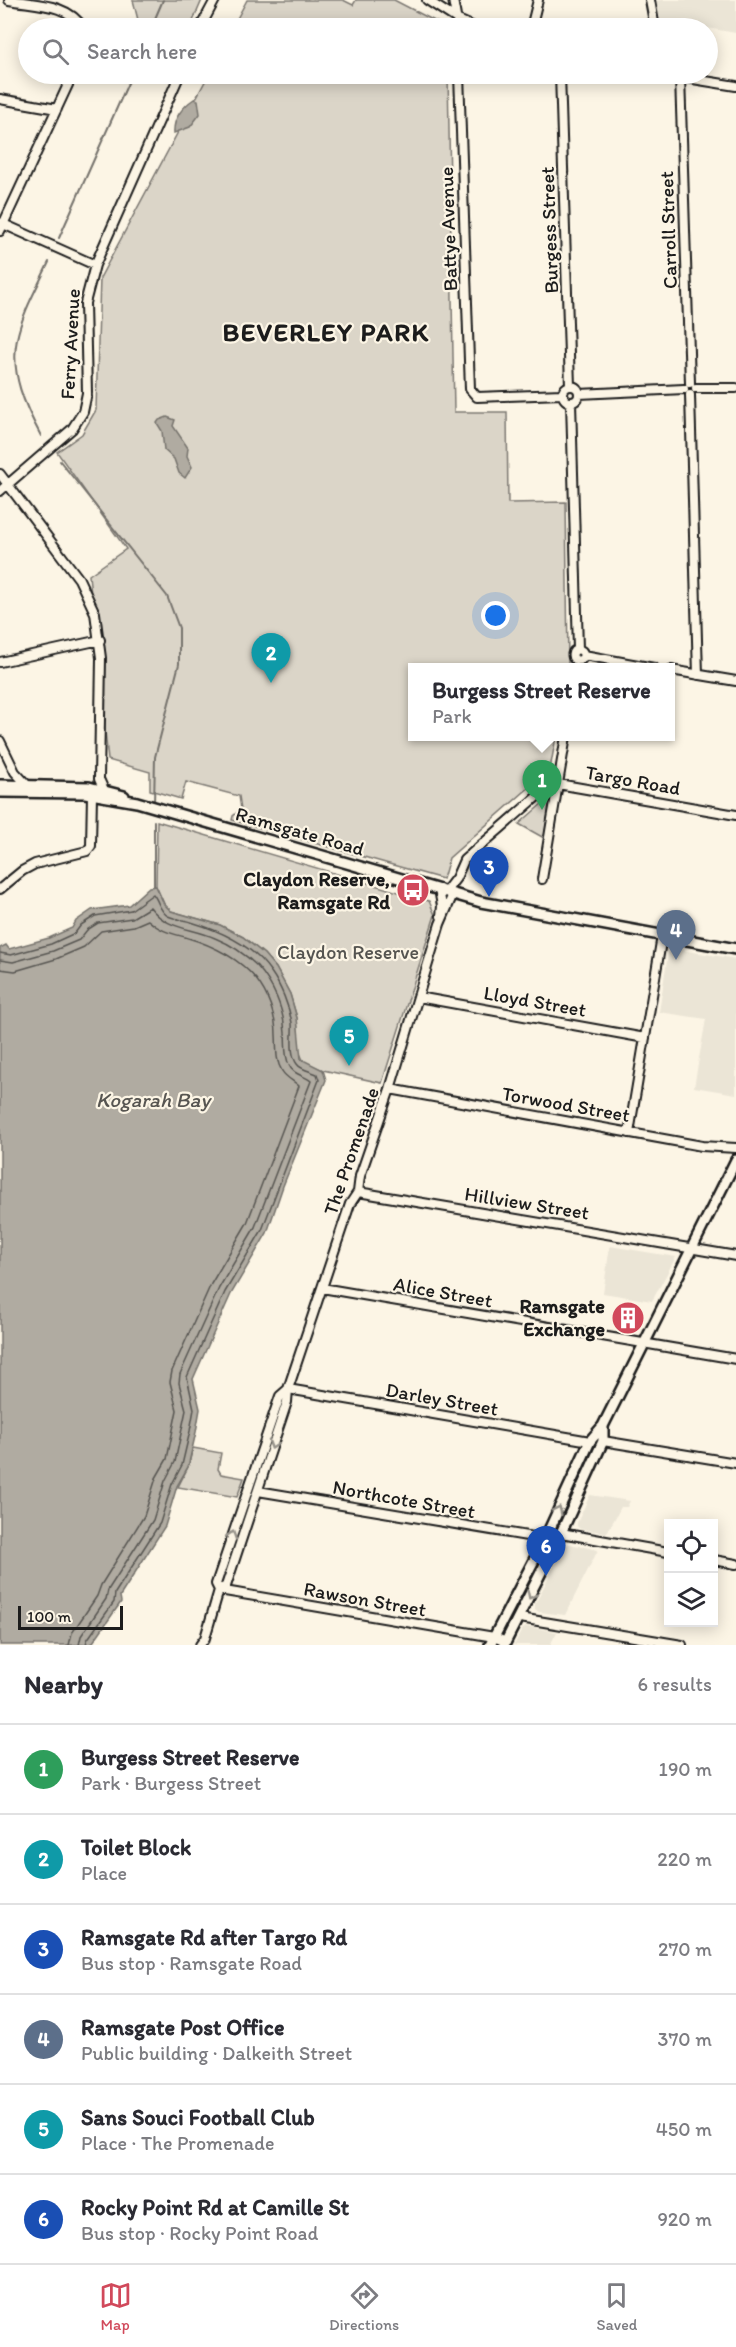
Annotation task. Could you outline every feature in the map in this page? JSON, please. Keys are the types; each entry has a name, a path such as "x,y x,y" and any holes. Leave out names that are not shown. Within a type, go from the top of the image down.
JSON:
{"main road":[{"name":"Ramsgate Road","path":"5,785 91,791 524,911 736,949"},
{"name":"Ramsgate Road","path":"0,792 104,790 137,802"},
{"path":"492,1641 545,1539 590,1441 603,1426 736,1160"},
{"path":"505,1644 520,1618 603,1441 603,1426"}],"street":[{"path":"9,0 62,9 76,18"},
{"path":"205,18 215,0"},
{"path":"430,2 444,0"},
{"path":"453,0 457,18"},
{"path":"534,18 538,0"},
{"path":"650,0 653,18"},
{"path":"430,2 450,18"},
{"path":"718,83 736,86"},
{"path":"68,84 1,226 95,265"},
{"name":"Ferry Avenue","path":"0,491 72,429 83,412 87,393 85,303 95,265 176,84"},
{"name":"Battye Avenue","path":"459,84 471,392 477,397 562,394"},
{"name":"Burgess Street","path":"560,84 570,386"},
{"name":"Carroll Street","path":"680,84 690,386"},
{"path":"0,99 57,109"},
{"path":"570,386 577,389 579,394 576,400 571,402 566,401 562,394 564,389 570,386"},
{"path":"579,394 690,386 736,388"},
{"path":"690,386 686,393 690,395 698,675"},
{"path":"571,402 579,658 616,663"},
{"path":"0,474 79,579 95,613 102,658 99,778 104,790"},
{"path":"0,662 100,640"},
{"path":"675,671 736,681"},
{"path":"0,741 15,772 28,786"},
{"path":"542,879 565,741"},
{"path":"5,785 13,781 15,772"},
{"path":"0,890 22,871 35,864 87,851 91,846 91,791 99,778"},
{"name":"Targo Road","path":"449,892 464,860 548,787 558,784 736,815"},
{"path":"449,892 456,878"},
{"name":"The Promenade","path":"219,1590 226,1586 287,1402 288,1389 350,1204 358,1192 360,1176 390,1089 449,892"},
{"name":"The Promenade","path":"440,924 442,906 449,892"},
{"path":"629,1133 662,936"},
{"name":"Lloyd Street","path":"418,997 645,1038"},
{"name":"Torwood Street","path":"390,1089 702,1146 736,1148"},
{"name":"Hillview Street","path":"358,1192 736,1256"},
{"name":"Alice Street","path":"322,1288 736,1359"},
{"name":"The Promenade","path":"200,1645 205,1638 219,1590 216,1584 245,1496 280,1396 288,1389"},
{"name":"Darley Street","path":"288,1389 590,1441"},
{"path":"603,1441 736,1463"},
{"name":"Northcote Street","path":"258,1491 545,1539"},
{"path":"561,1533 664,1551"},
{"path":"718,1561 736,1564"},
{"name":"Rawson Street","path":"219,1590 505,1644"},
{"path":"520,1618 682,1645"}],"shaded area":[{"path":"736,0 736,33 718,30 718,18 660,18 656,1"},
{"path":"669,948 736,959 736,1094 694,1087 706,1019 659,1012"},
{"path":"610,1246 676,1257 652,1301 603,1293"},
{"path":"590,1495 630,1501 627,1507 621,1507 607,1533 580,1529 577,1526"},
{"path":"565,1545 598,1550 565,1615 539,1612 535,1609 535,1604"},
{"path":"526,1627 557,1632 550,1645 514,1645"}],"green space":[{"path":"133,0 202,0 194,18 138,18"},
{"path":"247,0 343,0 353,5 356,0 394,0 429,18 237,18"},
{"path":"204,84 448,84 454,412 507,412 508,503 566,502 568,663 408,663 408,741 555,741 550,769 449,858 443,879 232,820 241,809 239,796 186,782 181,799 150,790 150,772 108,760 89,575 126,549 57,452 82,434 96,410 100,278"},
{"path":"551,796 544,838 519,824"},
{"name":"Claydon Reserve","path":"157,821 429,901 435,915 382,1083 323,1070 304,1062 299,1051 297,1018 290,994 276,968 264,954 243,937 220,925 171,911 164,904 156,886"},
{"path":"193,1448 221,1453 218,1469 221,1474 244,1478 237,1497 178,1487 188,1467"}],"water":[{"path":"194,99 198,100 200,114 190,127 174,133 179,114"},
{"path":"167,417 175,420 173,426 188,448 187,456 192,467 185,478 179,473 174,459 164,450 162,431 157,423"},
{"name":"Kogarah Bay","path":"156,886 164,904 171,911 220,925 243,937 264,954 276,968 290,994 297,1018 301,1059 323,1070 326,1080 283,1186 267,1233 231,1294 193,1379 200,1409 196,1432 188,1467 177,1486 165,1526 120,1596 121,1602 91,1645 0,1645 0,948 6,945 9,949 49,938 72,928 76,921 92,910 129,905 149,887"}],"waterway":[{"path":"155,18 163,0"},
{"path":"59,238 128,84"},
{"path":"41,436 20,389 15,352 23,319 49,262"},
{"path":"60,461 167,596 179,628 179,664 155,757 154,805"},
{"path":"154,821 154,886"}],"place":[{"name":"Toilet Block","path":"271,683"},
{"name":"Burgess Street Reserve","path":"542,810"},
{"name":"Claydon Reserve, Ramsgate Rd","path":"413,890"},
{"name":"Ramsgate Rd after Targo Rd","path":"489,897"},
{"name":"Ramsgate Post Office","path":"676,960"},
{"name":"Sans Souci Football Club","path":"349,1066"},
{"name":"Ramsgate Exchange","path":"628,1318"},
{"name":"Rocky Point Rd at Camille St","path":"546,1576"}],"district":[{"name":"BEVERLEY PARK","path":"326,332"}]}
